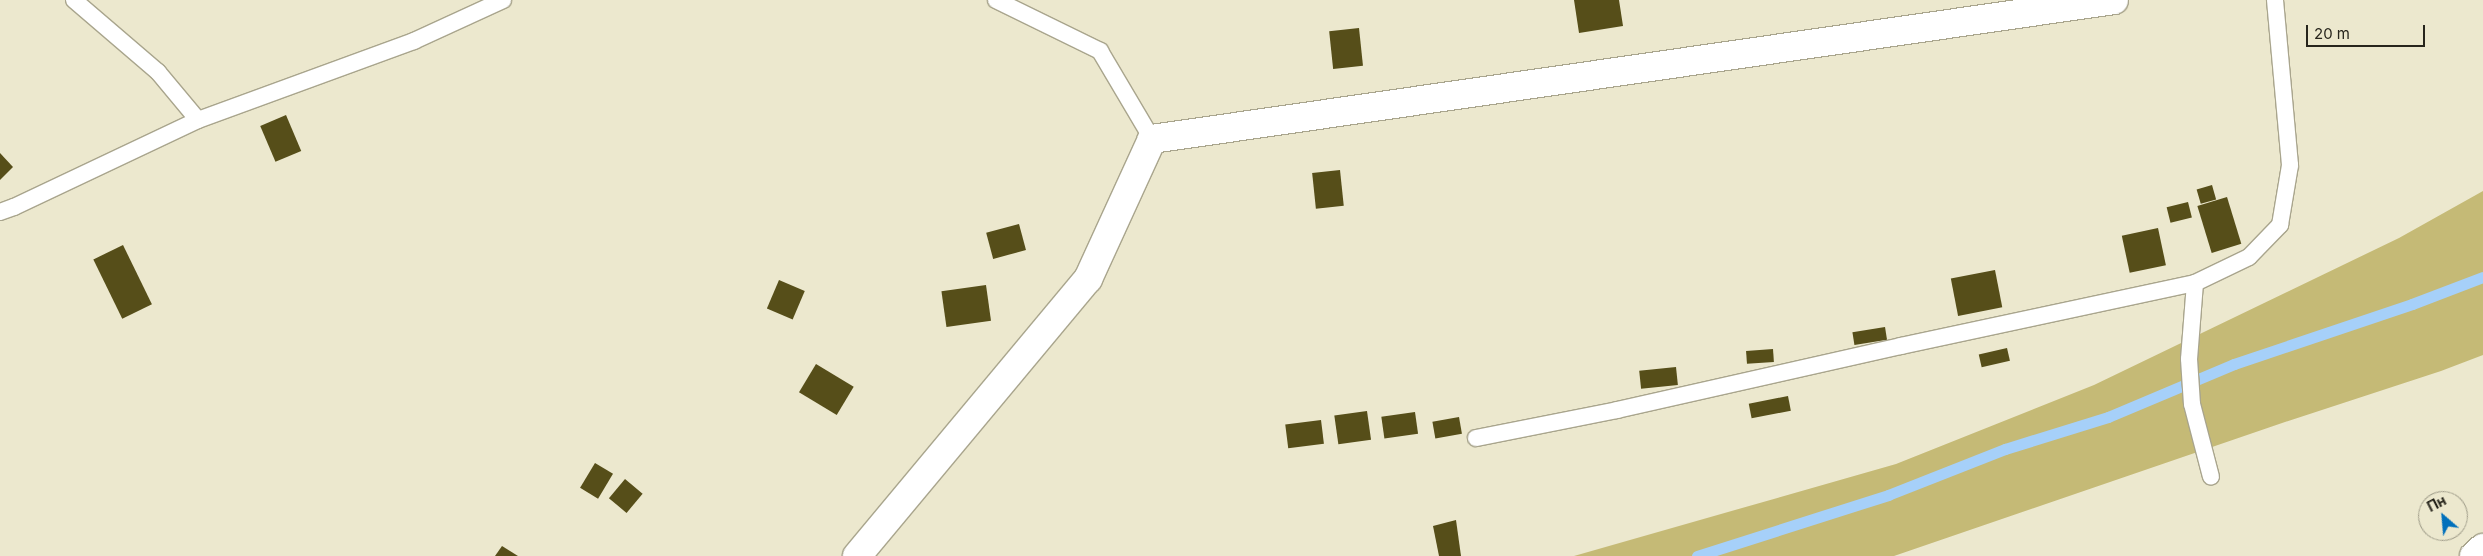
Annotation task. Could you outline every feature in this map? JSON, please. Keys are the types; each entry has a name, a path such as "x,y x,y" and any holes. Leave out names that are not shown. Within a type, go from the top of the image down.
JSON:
{"street":[{"path":"856,556 1088,279 1152,139 2114,0"},
{"path":"2474,556 2483,548"}],"lane":[{"path":"74,0 158,72 198,120"},
{"path":"0,212 14,208 198,120 414,41 503,0"},
{"path":"996,0 1100,51 1152,139"},
{"path":"1476,438 1617,410 2195,283 2249,257 2280,225 2290,165 2276,0"},
{"path":"2195,283 2189,359 2192,404 2211,477"}],"shaded area":[{"path":"2483,191 2483,355 2441,371 2285,422 1894,556 1574,556 1896,464 2094,385 2399,238"}],"building":[{"path":"1574,0 1619,0 1623,26 1579,33"},
{"path":"1359,28 1363,66 1333,69 1329,31"},
{"path":"286,115 301,151 275,162 260,126"},
{"path":"0,153 13,167 0,180"},
{"path":"1340,170 1344,206 1316,209 1312,173"},
{"path":"2212,185 2216,199 2201,204 2197,189"},
{"path":"2227,197 2241,244 2212,253 2197,206"},
{"path":"2188,202 2192,218 2171,223 2167,207"},
{"path":"1019,224 1026,250 993,259 986,233"},
{"path":"2158,228 2166,265 2130,273 2122,236"},
{"path":"123,245 152,304 122,319 93,259"},
{"path":"1995,270 2002,307 1958,316 1951,279"},
{"path":"779,280 805,291 793,319 767,309"},
{"path":"986,285 991,321 946,327 941,291"},
{"path":"1885,327 1887,340 1854,345 1852,332"},
{"path":"2007,348 2010,361 1982,367 1979,355"},
{"path":"1773,349 1774,362 1747,364 1746,351"},
{"path":"816,364 854,387 837,415 799,392"},
{"path":"1676,367 1678,385 1641,389 1639,371"},
{"path":"1788,396 1791,411 1752,418 1749,404"},
{"path":"1367,411 1371,440 1338,444 1334,416"},
{"path":"1415,412 1418,434 1384,439 1381,417"},
{"path":"1459,417 1462,434 1435,438 1432,422"},
{"path":"1321,420 1324,444 1288,448 1285,424"},
{"path":"595,463 613,474 598,499 580,488"},
{"path":"625,479 643,494 627,513 609,498"},
{"path":"1456,520 1461,556 1439,556 1433,526"},
{"path":"502,546 518,556 495,556"}],"waterway":[{"path":"1697,556 1888,495 2005,449 2108,417 2234,364 2412,304 2483,277"}]}
